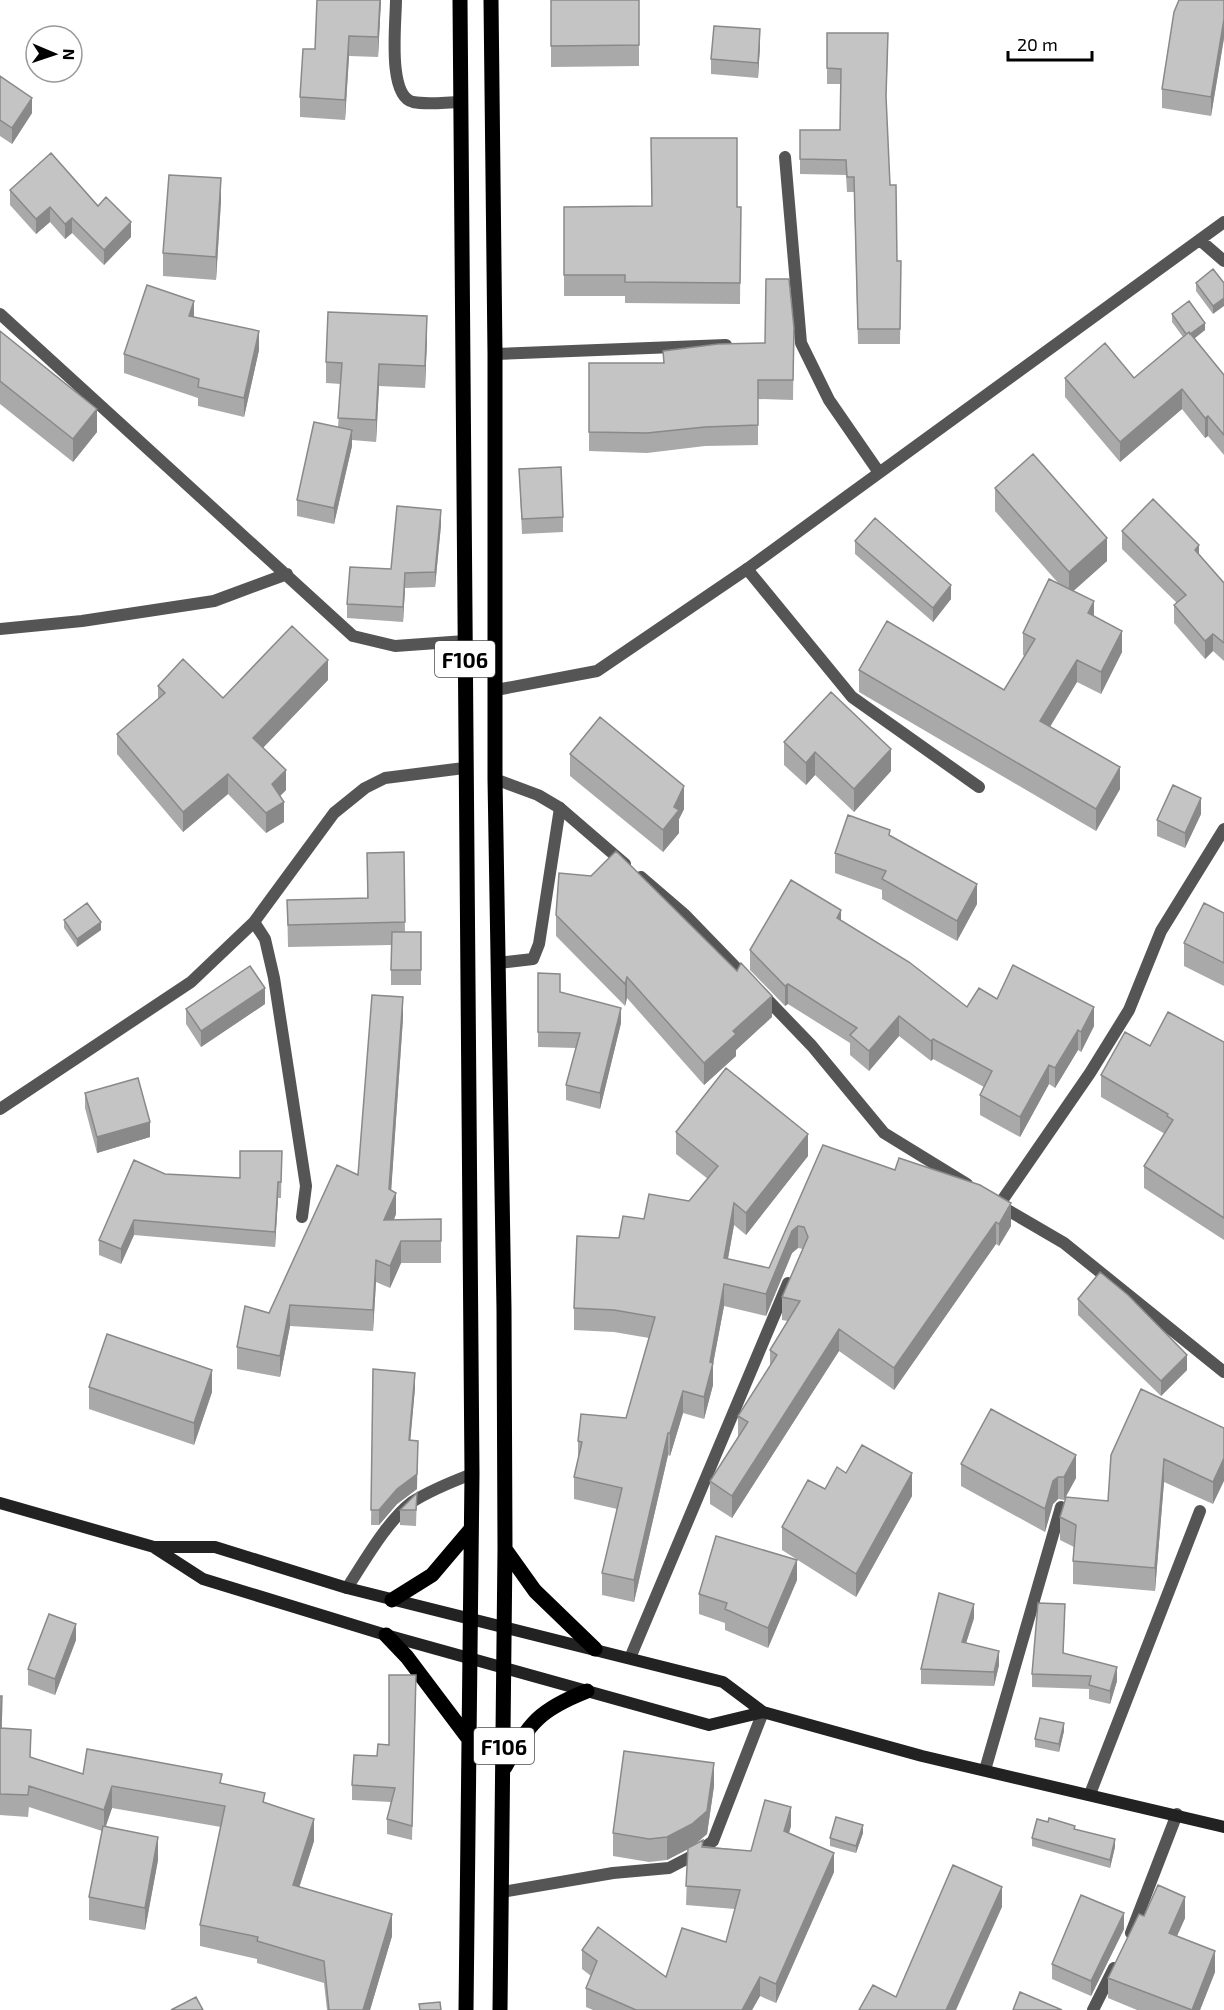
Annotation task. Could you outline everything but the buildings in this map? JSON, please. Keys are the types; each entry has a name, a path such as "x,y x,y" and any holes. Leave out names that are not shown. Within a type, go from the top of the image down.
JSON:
{"main road":[{"name":"F106","path":"460,0 464,768 472,1474 468,1659 466,2010"},
{"name":"F106","path":"491,0 495,354 495,779 506,1550 500,2010"},
{"path":"0,1503 154,1547 215,1547 392,1600 723,1682 763,1712 985,1770 1224,1827"},
{"path":"392,1600 432,1575 471,1529"},
{"path":"154,1547 203,1579 468,1659 709,1725 763,1712"},
{"path":"506,1550 535,1591 595,1649"},
{"path":"386,1635 407,1657 468,1738"},
{"path":"503,1769 526,1729 555,1704 587,1691"}],"street":[{"path":"396,0 396,78 400,93 412,102 461,102"},
{"path":"785,157 801,343 829,400 879,471"},
{"path":"496,690 597,672 747,569 879,471 1201,241 1224,222"},
{"path":"1201,241 1224,261"},
{"path":"0,314 353,636 395,646 465,641"},
{"path":"495,354 739,344"},
{"path":"747,569 852,698 979,787"},
{"path":"0,629 82,621 214,601 287,574"},
{"path":"0,1109 191,982 254,922 334,813 365,788 385,778 464,768"},
{"path":"495,779 538,795 560,808 684,914 812,1046 884,1133 1064,1243 1224,1372"},
{"path":"498,963 532,959 539,944 560,808"},
{"path":"990,1199 1090,1073 1129,1010 1161,931 1224,829"},
{"path":"254,922 265,939 276,990 306,1186 302,1217"},
{"path":"630,1658 795,1266"},
{"path":"347,1588 375,1549 382,1532 410,1504 433,1489 472,1474"},
{"path":"985,1770 1061,1508"},
{"path":"1090,1794 1200,1511"},
{"path":"502,1892 613,1873 669,1868 696,1854 713,1841 763,1712"},
{"path":"1093,2010 1122,1952 1177,1814"}]}
